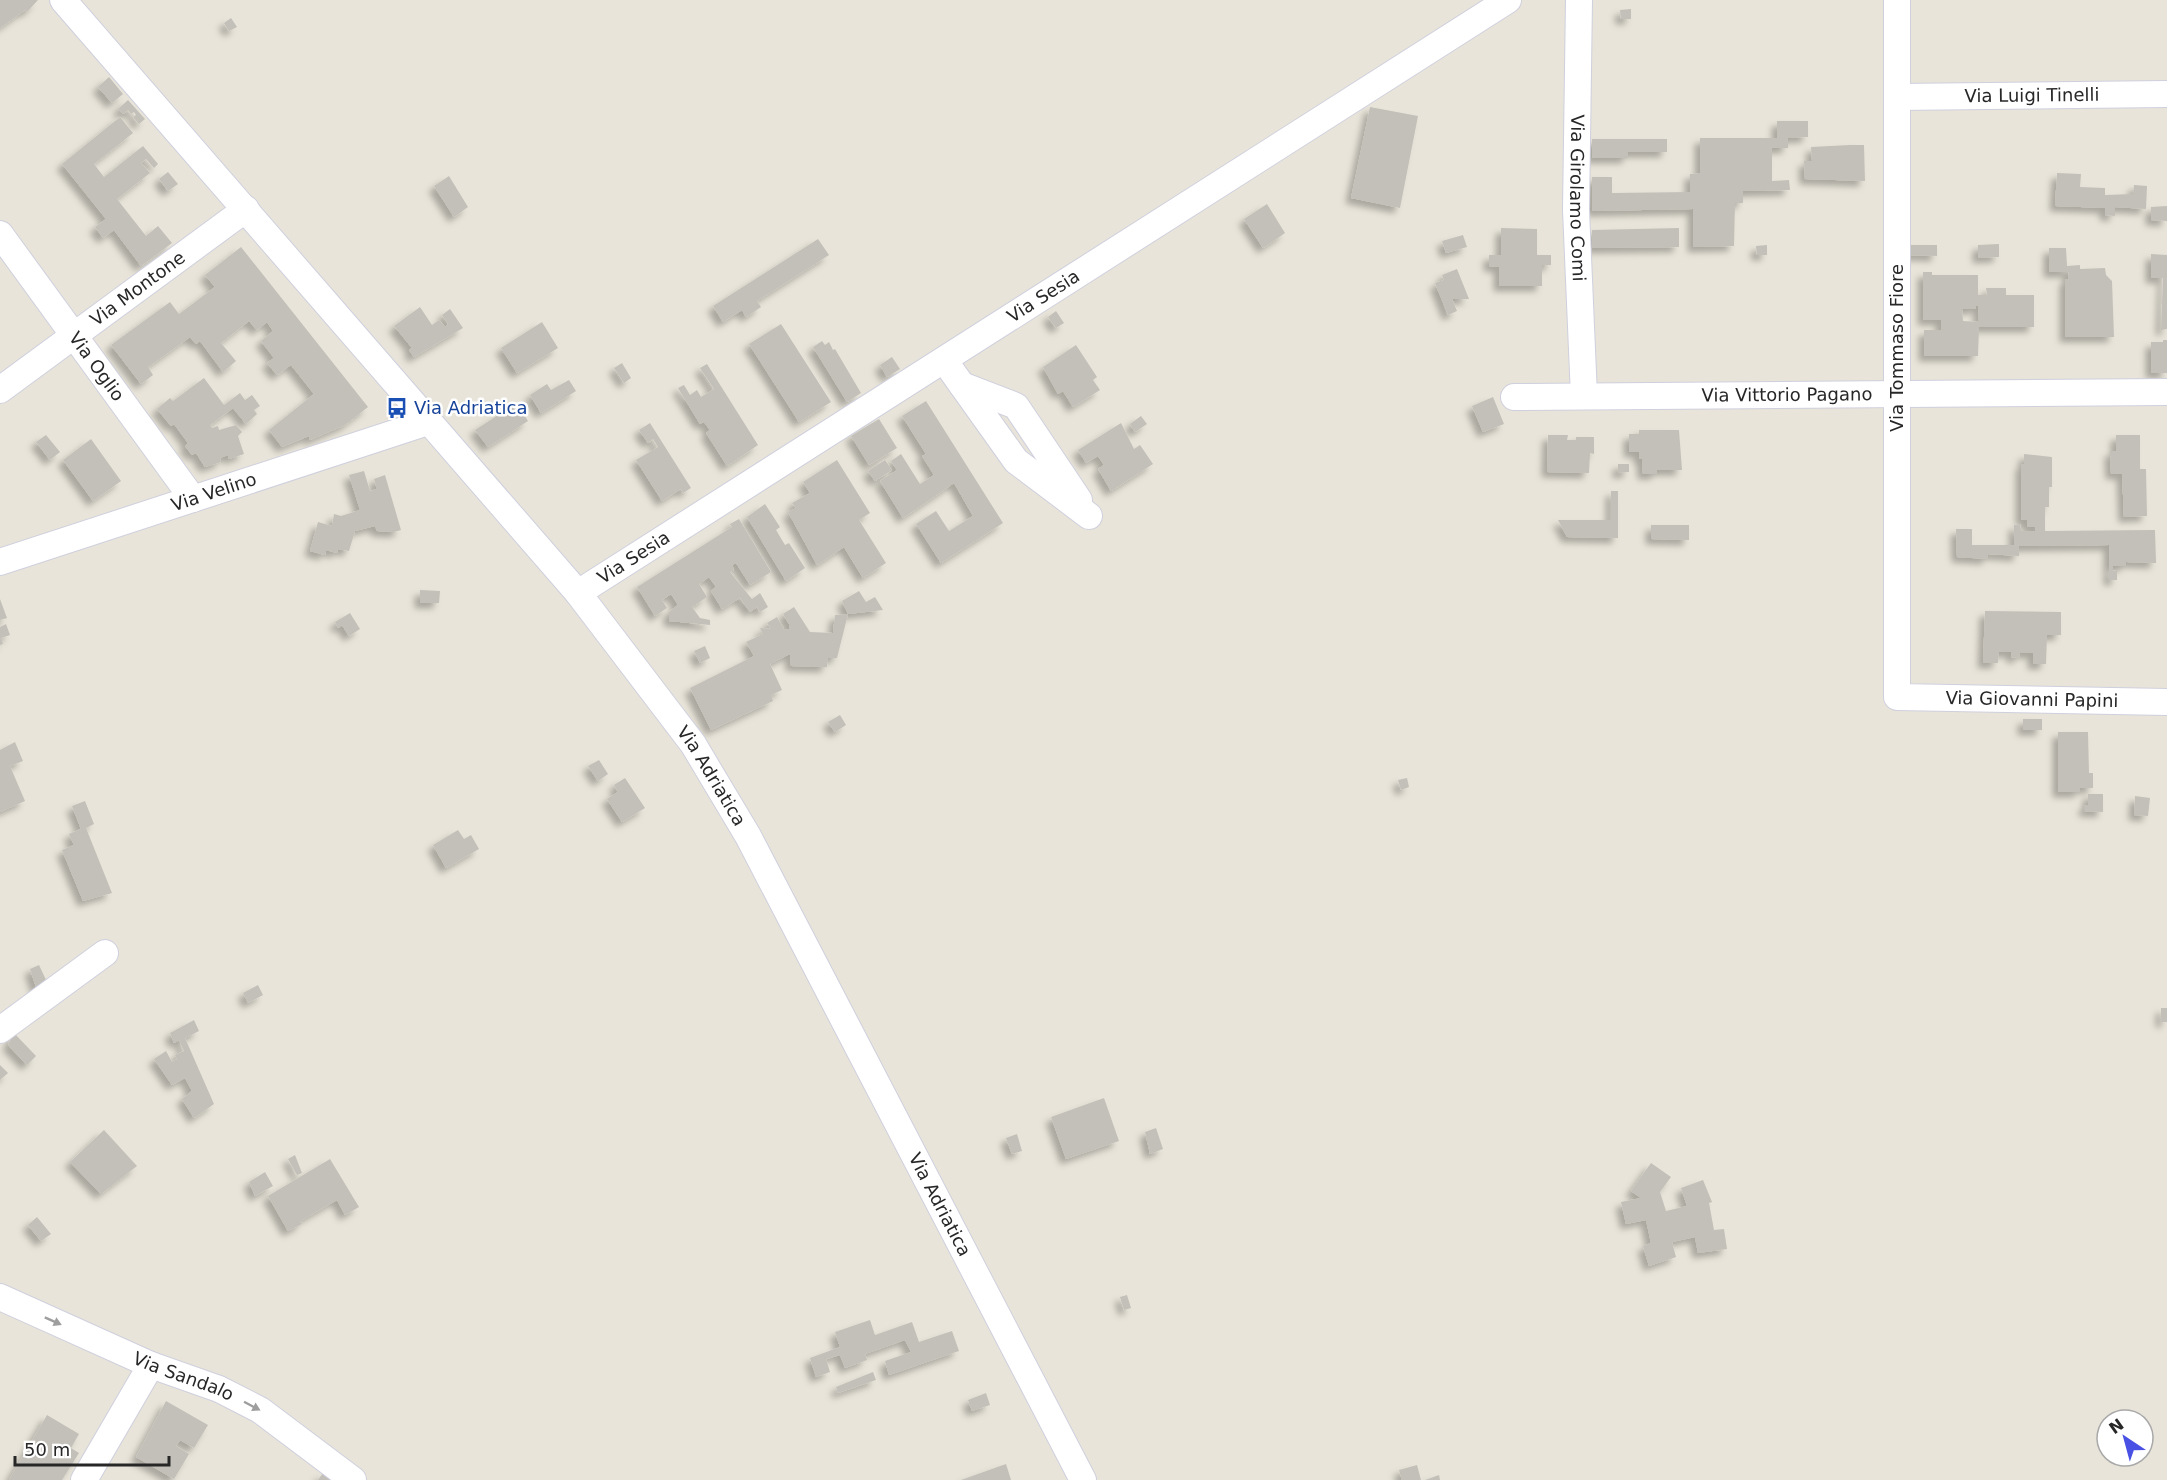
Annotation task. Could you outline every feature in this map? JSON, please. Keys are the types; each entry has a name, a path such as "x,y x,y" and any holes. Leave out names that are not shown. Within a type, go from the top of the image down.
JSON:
{"street":[{"name":"Via Adriatica","path":"63,0 578,593 693,744 748,836 1083,1480"},
{"name":"Via Sesia","path":"578,593 1508,0"},
{"name":"Via Girolamo Comi","path":"1579,0 1576,210 1584,396"},
{"name":"Via Tommaso Fiore","path":"1897,0 1897,697"},
{"name":"Via Luigi Tinelli","path":"1897,97 2167,94"},
{"name":"Via Montone","path":"0,390 246,209"},
{"name":"Via Oglio","path":"0,234 193,499"},
{"path":"944,360 1016,461 1089,516 1016,406 962,385"},
{"name":"Via Vittorio Pagano","path":"1514,397 2167,392"},
{"name":"Via Velino","path":"0,562 428,422"},
{"name":"Via Giovanni Papini","path":"1897,697 2167,702"},
{"path":"0,1030 105,953"},
{"name":"Via Sandalo","path":"0,1297 151,1365 219,1389 260,1410 353,1480"},
{"path":"84,1480 151,1365"}],"building":[{"path":"0,0 38,0 27,12 25,10 0,28"},
{"path":"1631,9 1631,19 1621,19 1620,10"},
{"path":"231,18 237,27 229,31 224,23"},
{"path":"109,77 123,94 112,103 98,87"},
{"path":"128,100 145,119 139,124 133,117 136,115 134,112 131,114 128,110 123,114 118,109"},
{"path":"1370,107 1418,116 1400,208 1351,198"},
{"path":"120,117 133,133 94,164 104,177 143,146 158,164 154,168 146,159 141,163 150,173 117,199 146,236 158,226 172,243 141,266 114,230 103,238 95,227 106,219 62,164"},
{"path":"1777,121 1808,121 1808,137 1788,138 1788,148 1772,148 1772,181 1789,180 1790,190 1743,191 1743,203 1735,203 1734,246 1693,247 1693,209 1592,211 1592,177 1612,177 1612,193 1690,192 1690,174 1700,173 1700,138 1777,138"},
{"path":"1592,139 1667,139 1667,152 1628,152 1628,158 1592,158"},
{"path":"1864,145 1865,181 1805,179 1804,161 1812,161 1811,147"},
{"path":"168,172 178,184 168,191 159,179"},
{"path":"2057,173 2081,174 2080,187 2105,188 2105,195 2133,194 2134,185 2147,186 2146,209 2115,207 2115,216 2105,215 2105,208 2055,206"},
{"path":"449,176 468,207 454,217 434,186"},
{"path":"1267,204 1285,233 1263,248 1244,219"},
{"path":"2167,206 2167,221 2151,220 2151,207"},
{"path":"1501,228 1537,229 1537,255 1551,255 1551,265 1542,265 1542,286 1499,286 1499,267 1489,266 1489,255 1501,255"},
{"path":"1679,228 1679,247 1592,248 1592,230"},
{"path":"1463,235 1467,247 1446,253 1442,241"},
{"path":"818,239 829,255 757,301 761,307 746,317 742,310 723,322 713,306"},
{"path":"1999,244 1999,257 1978,258 1978,245"},
{"path":"1767,245 1767,255 1757,255 1756,246"},
{"path":"1907,245 1937,245 1937,256 1908,255"},
{"path":"241,247 368,407 345,425 310,440 309,436 282,447 269,430 314,394 291,365 277,375 267,363 274,358 261,341 273,331 267,322 257,330 249,321 221,343 236,361 223,372 200,341 196,344 190,337 148,367 153,375 141,384 111,345 170,302 179,314 215,287 205,275"},
{"path":"2049,248 2066,248 2067,266 2080,265 2080,269 2105,268 2106,275 2112,281 2114,337 2065,337 2065,279 2068,279 2069,272 2049,272"},
{"path":"2151,254 2167,255 2167,329 2161,330 2163,278 2151,278"},
{"path":"1457,269 1469,299 1452,299 1457,311 1448,315 1435,283 1444,280 1442,275"},
{"path":"1923,272 1932,272 1932,275 1978,275 1978,295 1987,295 1986,288 2006,288 2006,295 2034,295 2034,327 1979,327 1978,356 1924,356 1924,330 1941,330 1941,320 1923,320","holes":["1975,306 1978,306 1979,322 1963,321 1962,309 1976,309"]},
{"path":"420,307 432,325 439,320 445,327 448,324 442,315 450,309 463,328 414,357 409,350 412,348 394,326"},
{"path":"1056,311 1064,323 1056,328 1048,317"},
{"path":"542,322 558,348 517,373 501,348"},
{"path":"781,324 831,402 799,422 749,344"},
{"path":"2167,340 2167,373 2151,373 2151,342 2163,342"},
{"path":"822,341 825,345 829,342 833,350 835,349 861,393 847,402 813,347"},
{"path":"1076,345 1097,377 1093,380 1100,390 1073,407 1063,391 1058,394 1043,367"},
{"path":"892,357 900,369 887,377 880,365"},
{"path":"622,363 631,378 624,383 614,368"},
{"path":"707,364 758,445 727,466 706,433 710,430 704,422 700,424 678,388 684,385 690,395 697,390 701,397 714,389 700,368"},
{"path":"204,378 224,405 240,393 245,400 252,395 260,406 254,410 257,414 246,424 233,408 210,425 212,428 218,426 219,430 236,425 242,432 238,436 244,454 229,459 228,455 220,458 221,462 205,467 196,453 192,455 185,446 188,443 174,424 171,426 157,409 170,398 173,401"},
{"path":"569,380 576,391 541,413 530,395 547,384 551,390"},
{"path":"1493,397 1504,424 1483,432 1472,406"},
{"path":"926,401 1003,523 941,563 916,524 936,511 949,531 973,516 954,483 903,518 880,481 897,470 891,461 901,454 920,484 934,475 922,456 926,454 902,416"},
{"path":"517,403 528,421 488,447 475,430"},
{"path":"1141,416 1147,424 1135,432 1130,424"},
{"path":"879,419 897,448 869,465 851,436"},
{"path":"650,423 691,488 683,493 681,489 662,501 636,460 658,447 653,439 648,443 639,430"},
{"path":"1121,423 1134,449 1140,445 1153,464 1111,491 1098,469 1104,465 1098,456 1086,463 1078,450"},
{"path":"1639,430 1679,430 1682,470 1657,470 1657,474 1643,474 1639,452 1629,452 1629,434 1639,434"},
{"path":"46,435 60,452 50,460 36,442"},
{"path":"1548,435 1568,435 1567,440 1576,440 1576,437 1594,437 1594,454 1590,453 1589,473 1547,472"},
{"path":"2116,435 2140,435 2140,469 2146,469 2147,516 2124,517 2122,474 2111,474 2110,451 2116,451"},
{"path":"91,439 121,481 93,501 63,460"},
{"path":"2024,454 2052,457 2052,487 2049,487 2049,507 2045,507 2045,531 2155,530 2156,563 2126,562 2126,566 2113,566 2113,571 2117,570 2117,580 2109,580 2109,545 2019,546 2019,556 1988,554 1988,559 1957,557 1956,529 1972,529 1972,545 2014,545 2014,525 2020,524 2021,531 2035,531 2035,527 2027,527 2027,520 2021,520 2021,464 2024,464"},
{"path":"837,460 870,513 859,520 886,563 863,578 844,547 817,565 788,512 796,508 792,503 810,493 803,482"},
{"path":"885,460 892,470 875,481 868,471"},
{"path":"1618,464 1629,464 1629,472 1618,473"},
{"path":"364,471 370,491 377,489 374,479 385,475 401,530 377,531 375,526 355,531 349,551 338,549 337,553 326,550 325,555 310,551 318,522 332,526 334,514 341,516 360,510 349,475"},
{"path":"1611,491 1618,491 1618,538 1567,537 1558,520 1611,520"},
{"path":"765,504 780,527 776,530 785,545 789,543 805,568 786,581 747,517"},
{"path":"739,519 771,572 750,585 736,563 732,565 734,570 730,572 752,599 760,593 768,607 760,612 757,607 750,612 740,598 722,609 711,591 716,587 709,577 699,584 707,597 692,607 700,618 710,620 710,625 669,621 669,612 678,605 671,594 662,600 667,608 655,616 637,587 732,527 730,524"},
{"path":"1651,525 1689,525 1689,540 1651,539"},
{"path":"420,590 440,591 439,603 420,603"},
{"path":"859,591 866,602 875,597 883,610 848,614 842,601"},
{"path":"0,599 7,618 0,620"},
{"path":"794,607 810,632 833,633 835,615 848,614 837,658 828,658 827,667 791,666 790,654 770,664 782,690 771,695 773,701 711,730 690,688 754,656 746,642 763,634 760,628 771,629 767,623 777,617 784,629 789,630 789,624 783,614"},
{"path":"1985,611 2061,612 2061,635 2047,635 2046,664 2033,664 2033,653 2019,653 2020,658 2011,657 2012,652 1999,652 1998,663 1983,663"},
{"path":"350,613 360,629 349,636 342,625 338,628 335,622"},
{"path":"6,624 10,635 1,638 3,644 0,645 0,627"},
{"path":"705,646 710,658 700,663 694,651"},
{"path":"840,715 846,725 835,732 828,722"},
{"path":"2023,719 2042,719 2042,730 2023,730"},
{"path":"2058,732 2088,732 2089,773 2093,773 2093,788 2080,788 2080,792 2058,792"},
{"path":"15,742 23,761 10,766 25,801 0,812 0,750"},
{"path":"599,760 608,774 598,781 588,766"},
{"path":"625,778 645,808 622,822 607,799 618,792 614,785"},
{"path":"1407,778 1409,787 1401,790 1398,780"},
{"path":"2088,794 2103,794 2103,812 2084,811 2084,805 2088,805"},
{"path":"2135,796 2150,798 2148,816 2134,815"},
{"path":"85,801 94,824 86,828 112,893 83,901 62,850 74,845 69,834 81,829 72,806"},
{"path":"458,830 464,839 471,835 479,849 446,868 433,845"},
{"path":"39,965 47,982 37,990 30,969"},
{"path":"258,985 263,995 248,1003 243,993"},
{"path":"2161,1008 2167,1008 2167,1022 2161,1022"},
{"path":"194,1020 199,1031 185,1038 214,1104 194,1118 182,1099 192,1091 185,1078 172,1085 154,1059 166,1051 172,1062 177,1059 175,1055 184,1051 179,1040 174,1043 170,1033"},
{"path":"14,1033 36,1056 27,1065 8,1045"},
{"path":"0,1065 8,1073 0,1080"},
{"path":"1104,1098 1119,1141 1066,1159 1051,1117"},
{"path":"1156,1128 1163,1149 1150,1154 1145,1132"},
{"path":"104,1130 137,1166 101,1194 70,1162"},
{"path":"1017,1134 1022,1151 1012,1154 1006,1138"},
{"path":"295,1155 302,1173 297,1175 288,1159"},
{"path":"330,1159 359,1207 345,1215 337,1200 300,1221 302,1224 288,1231 268,1196"},
{"path":"1651,1163 1671,1177 1660,1192 1666,1211 1687,1206 1681,1188 1703,1180 1712,1202 1709,1203 1714,1230 1724,1229 1727,1249 1698,1253 1695,1237 1672,1242 1676,1257 1649,1266 1643,1246 1651,1243 1646,1220 1626,1224 1621,1202 1641,1198 1631,1191"},
{"path":"265,1172 273,1186 255,1196 249,1182"},
{"path":"37,1217 51,1234 41,1241 28,1225"},
{"path":"1127,1295 1131,1308 1124,1310 1120,1297"},
{"path":"870,1320 875,1335 912,1322 919,1342 952,1331 959,1351 889,1375 885,1361 911,1352 905,1340 865,1354 867,1360 845,1368 840,1355 826,1359 830,1372 816,1377 810,1358 840,1347 835,1332"},
{"path":"873,1372 876,1380 838,1393 836,1387"},
{"path":"986,1393 990,1405 972,1411 968,1400"},
{"path":"166,1401 208,1425 194,1448 180,1440 176,1446 189,1454 174,1479 136,1457"},
{"path":"47,1415 79,1434 71,1448 79,1453 62,1480 9,1480"},
{"path":"1006,1464 1011,1480 961,1480"},
{"path":"1417,1465 1421,1480 1402,1480 1399,1470"},
{"path":"323,1473 334,1480 318,1480"},
{"path":"1439,1475 1440,1480 1425,1480"}],"place":[{"name":"Via Adriatica","path":"397,408"}]}
